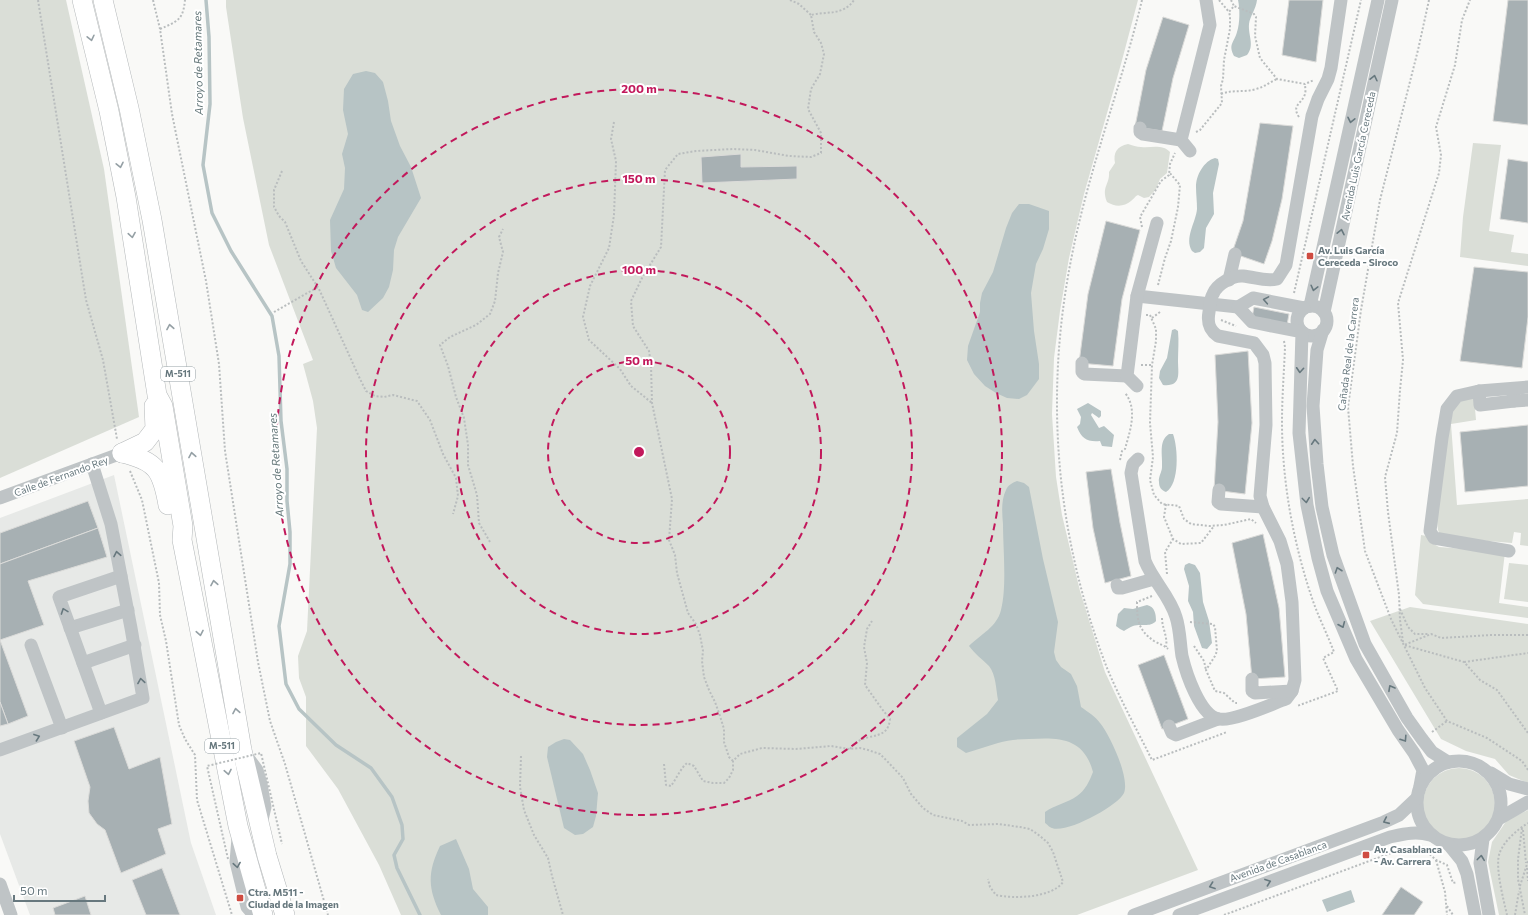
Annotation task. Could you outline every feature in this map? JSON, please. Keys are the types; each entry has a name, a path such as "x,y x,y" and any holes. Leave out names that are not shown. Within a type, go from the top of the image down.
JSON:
{"highway":[{"name":"M-511","path":"82,0 126,197 157,395 163,406 183,526 182,540 238,826 263,915"},
{"name":"M-511","path":"103,0 129,108 152,220 242,750 260,829 285,915"},
{"name":"M-511","path":"122,453 145,442 155,429 154,407 157,395"},
{"name":"M-511","path":"122,453 135,456 151,463 164,483 173,528 182,540"}],"street":[{"path":"1140,128 1140,132 1143,134 1185,142 1210,25 1206,0"},
{"path":"1169,726 1172,733 1176,735 1286,699 1292,691 1295,680 1292,602 1287,564 1275,529 1262,507 1260,496 1266,425 1265,363 1263,355 1254,343 1218,336 1213,333 1209,327 1208,316 1213,294 1228,280 1241,276 1269,281 1277,280 1286,265 1312,116 1318,99 1328,79 1331,68 1341,0"},
{"name":"Avenida Luis García Cereceda","path":"1307,307 1378,0"},
{"name":"Avenida Luis García Cereceda","path":"1324,312 1392,0"},
{"path":"1127,376 1137,296 1156,228"},
{"path":"1228,280 1235,254"},
{"path":"1137,296 1238,307 1252,322 1302,332 1311,336 1320,334 1323,330"},
{"path":"1238,307 1253,298 1320,308 1324,312 1327,321 1317,350 1313,406 1322,507 1333,555 1365,644 1407,718 1432,752 1448,762"},
{"path":"1307,307 1298,316 1298,327 1302,332 1299,432 1307,504 1322,571 1327,590 1356,659 1398,730 1414,753 1422,770 1418,812 1422,824 1430,835 1449,845 1466,845 1483,839 1492,831 1500,818 1502,806 1501,793 1496,781 1488,772"},
{"path":"1082,363 1082,372 1084,374 1127,376 1137,386"},
{"path":"1509,551 1434,538 1430,531 1447,409 1457,396 1479,391 1480,405 1513,395 1528,387"},
{"path":"1513,395 1528,400"},
{"name":"Calle de Fernando Rey","path":"0,498 122,453"},
{"path":"1138,458 1133,464 1132,473 1145,561 1149,571 1171,604 1176,617 1183,657 1194,691 1204,709 1218,720"},
{"path":"0,750 143,698 128,610 110,524 92,464"},
{"path":"1219,490 1218,502 1221,504 1262,507"},
{"path":"101,713 59,597 121,576"},
{"path":"1117,585 1118,588 1122,588 1159,585"},
{"path":"70,628 128,610"},
{"path":"31,645 62,728"},
{"path":"83,663 134,645"},
{"path":"1252,679 1252,690 1255,693 1292,691"},
{"path":"1419,792 1427,775 1437,767 1448,762 1461,760 1473,763 1509,784 1528,789"},
{"name":"Avenida de Casablanca","path":"1134,915 1384,822 1399,815 1419,792"},
{"path":"1500,818 1528,802"},
{"path":"238,826 236,862 247,907 254,915"},
{"name":"Avenida de Casablanca","path":"1179,915 1390,837 1420,832 1430,835"},
{"path":"1483,839 1480,863 1489,915"},
{"path":"1449,845 1462,861 1468,880 1475,915"},
{"path":"0,884 11,915"}],"path":[{"path":"38,0 86,300 103,360 116,435 142,500 159,583 160,615 166,641 179,725 184,739 195,755 197,800 232,915"},
{"path":"153,0 160,29 172,114 206,281 219,364 225,450 258,662 270,721 285,764 328,915"},
{"path":"160,29 179,20 184,12 185,0"},
{"path":"734,760 729,757 724,742 724,729 720,716 704,677 702,661 703,651 700,635 696,624 688,613 677,573 675,555 669,540 672,499 652,403 649,351 632,326 632,301 642,278 661,247 665,170 678,154 696,151 733,149 755,150 789,156 811,157 821,153 821,133 808,109 811,89 820,74 824,54 821,43 814,32 811,15 799,4 790,0"},
{"path":"811,15 820,13 832,14 840,11 854,0"},
{"path":"1142,0 1086,197 1071,259 1062,312 1056,412 1064,513 1082,594 1108,670 1152,760 1234,730"},
{"path":"1156,228 1142,227 1140,217 1161,181 1169,175 1170,164 1177,150 1185,142 1190,133 1200,130 1222,103 1221,86 1230,29 1230,16 1229,12 1219,0"},
{"path":"1231,0 1234,6 1254,14 1256,17 1255,36 1260,58 1277,79"},
{"name":"Cañada Real de la Carrera","path":"1429,0 1380,200 1361,310 1348,407 1353,466 1365,551 1391,619 1425,688 1447,721"},
{"path":"1404,645 1385,477 1397,433 1402,375 1398,304 1439,173 1441,155 1436,127 1455,65 1462,20 1470,0"},
{"path":"1229,12 1234,6"},
{"path":"1221,94 1230,91 1256,89 1277,79 1305,84 1316,79"},
{"path":"614,122 611,139 616,161 614,215 609,248 590,286 583,317 589,340 620,369 632,386 652,403"},
{"path":"282,170 274,190 274,207 285,222 301,261 318,287 366,390 375,396 384,397 393,395 417,401 430,420 443,454 456,478 458,496 453,514"},
{"path":"1158,285 1164,258 1171,241 1178,207 1180,185 1169,172"},
{"path":"490,542 479,523 477,495 468,465 468,445 464,418 440,345 450,337 476,325 490,314 495,301 498,273 503,252 500,237 503,229"},
{"path":"274,312 318,287"},
{"path":"1135,313 1150,315 1156,329 1156,341 1152,365 1150,423 1153,457 1150,480 1151,487 1157,500 1162,504 1179,506 1184,519 1191,524 1214,526 1251,519"},
{"path":"1208,316 1239,327"},
{"path":"1284,340 1282,423 1284,466 1288,499 1302,563 1314,604 1334,652 1323,658 1338,691 1293,707"},
{"path":"1127,376 1124,391 1132,406 1131,424 1125,449 1122,451 1120,461 1123,463 1125,474 1132,473"},
{"path":"1166,504 1164,517 1173,539 1181,544 1201,543 1214,526"},
{"path":"1156,602 1165,552 1173,539"},
{"path":"1159,585 1137,602 1140,626 1148,636 1166,647 1175,659 1183,657"},
{"path":"1400,608 1408,627 1415,634 1431,634 1441,638 1492,635 1528,635"},
{"path":"1161,614 1163,631 1167,641 1166,647"},
{"path":"849,749 857,742 885,732 890,727 890,719 865,685 867,663 864,647 868,629 872,621"},
{"path":"1191,622 1213,624 1215,627 1217,650 1206,670 1207,673 1215,690 1224,693 1235,704 1242,703"},
{"path":"1404,645 1431,634"},
{"path":"1404,645 1464,662 1528,653"},
{"path":"1464,662 1480,680 1497,690 1528,733"},
{"path":"1422,739 1447,721 1486,738 1522,761 1528,770"},
{"path":"664,764 666,785 671,786 678,778 683,766 687,763 694,766 702,781 713,784 724,783 733,770 734,760 740,754 762,748 796,749 831,746 849,749 860,748 880,754 903,778 911,794 923,808 933,815 962,821 969,825 1009,825 1030,829 1048,843 1053,852 1063,882 1060,887 1048,892 1015,898 996,895 990,887 988,879"},
{"path":"228,859 207,766 261,753 282,844"},
{"path":"521,756 520,787 524,810 534,835 548,858 564,915"},
{"path":"1507,915 1499,874 1499,854 1508,839 1528,823"},
{"path":"1522,827 1528,881"},
{"path":"1522,827 1518,859 1524,915"},
{"path":"1224,915 1411,846"},
{"path":"1416,846 1421,846 1436,860 1447,865 1453,883 1468,880"},
{"path":"1436,860 1445,892 1447,915"},
{"path":"1515,915 1520,888 1528,861"},
{"path":"1446,905 1453,915"}],"shaded area":[{"path":"0,0 66,0 104,169 139,417 0,478"},
{"path":"226,0 1138,0 1084,194 1069,258 1054,358 1052,414 1056,477 1062,515 1080,591 1105,672 1198,870 1077,915 401,915 379,865 338,789 306,746 306,697 299,678 298,656 307,631 317,428 313,401 303,364 313,360 269,245 243,118"},
{"path":"1238,0 1257,0 1249,24 1251,48 1247,55 1239,58 1234,56 1232,52 1232,44 1239,24"},
{"path":"366,71 375,73 383,82 391,121 400,146 411,167 421,198 398,237 394,250 393,270 389,287 383,298 368,312 362,310 357,295 336,268 331,251 330,220 344,189 345,168 342,154 348,134 343,110 344,89 353,74"},
{"path":"1473,143 1501,145 1489,231 1514,235 1511,252 1528,254 1528,266 1460,257 1463,217"},
{"path":"1128,144 1139,147 1160,147 1170,152 1167,173 1160,179 1156,189 1149,197 1144,198 1138,195 1125,204 1119,206 1113,205 1107,202 1105,197 1105,189 1109,172 1115,163 1115,153 1117,150 1121,146"},
{"path":"1215,158 1218,159 1219,164 1213,193 1214,214 1206,228 1204,248 1200,252 1195,253 1192,251 1189,241 1197,209 1196,182 1204,165"},
{"path":"1019,204 1029,204 1049,211 1049,229 1043,249 1036,264 1031,293 1034,331 1039,364 1039,379 1027,395 1019,399 1007,398 985,386 974,374 967,360 968,346 980,312 982,293 993,272 1012,213"},
{"path":"1175,329 1178,331 1178,378 1173,384 1163,385 1159,378 1160,371 1167,358 1172,330"},
{"path":"1474,397 1476,420 1451,424 1457,505 1528,499 1528,546 1520,545 1521,533 1514,532 1512,543 1452,538 1439,533 1437,509 1453,409 1462,400"},
{"path":"1088,403 1101,411 1101,416 1099,418 1092,413 1091,415 1099,428 1104,426 1114,435 1112,447 1102,446 1100,441 1088,440 1083,437 1079,431 1077,427 1080,424 1081,417 1077,409"},
{"path":"1169,434 1173,434 1175,440 1177,465 1174,481 1171,488 1166,492 1159,485 1159,480 1162,469 1162,445 1163,441"},
{"path":"114,475 191,843 216,915 30,915 0,834 0,518"},
{"path":"1017,481 1024,483 1029,487 1043,559 1058,622 1054,652 1056,660 1061,667 1071,674 1077,686 1081,707 1096,718 1109,737 1122,767 1124,777 1124,793 1112,805 1091,818 1059,829 1051,828 1045,823 1045,812 1080,794 1087,785 1093,772 1084,752 1077,746 1060,740 1040,738 1006,741 966,753 957,747 957,738 987,714 998,700 993,674 989,666 969,646 992,626 1001,610 1004,590 1003,502 1004,494 1007,488 1010,484"},
{"path":"1421,535 1427,536 1432,543 1439,547 1505,552 1499,603 1528,607 1528,618 1423,604 1415,595"},
{"path":"1189,563 1195,565 1200,573 1203,602 1209,621 1212,643 1207,649 1202,648 1194,626 1193,612 1188,601 1189,586 1184,569 1185,565"},
{"path":"1509,563 1528,565 1528,602 1504,599"},
{"path":"1147,605 1152,607 1156,616 1156,621 1154,623 1133,626 1124,631 1116,626 1118,614 1124,608 1133,609"},
{"path":"1410,607 1528,624 1528,783 1509,775 1495,759 1466,751 1441,739 1370,621"},
{"path":"564,739 570,740 583,754 598,793 596,816 593,827 583,834 575,835 564,828 547,757 548,747"},
{"path":"1459,768 1473,771 1485,778 1492,790 1495,804 1492,818 1485,830 1473,837 1459,840 1445,837 1433,830 1426,818 1423,804 1426,790 1433,778 1445,771"},
{"path":"1528,810 1528,915 1499,915 1488,862 1492,842 1507,820"},
{"path":"456,839 469,869 473,889 488,907 488,915 441,915 437,906 431,881 433,865 440,846"},
{"path":"1351,890 1355,902 1327,912 1322,900"}],"building":[{"path":"1289,0 1323,0 1316,62 1282,55"},
{"path":"1508,0 1528,0 1528,125 1493,121"},
{"path":"1163,17 1189,25 1173,78 1162,131 1135,127 1146,70"},
{"path":"1260,123 1293,126 1282,199 1272,241 1264,264 1232,253 1243,221"},
{"path":"741,154 741,167 797,166 797,179 702,183 701,157"},
{"path":"1508,159 1528,162 1528,223 1500,219"},
{"path":"1106,221 1140,230 1122,299 1113,366 1079,363 1088,294"},
{"path":"1474,267 1528,272 1528,317 1522,368 1460,361"},
{"path":"1254,307 1289,314 1287,325 1252,318"},
{"path":"1248,351 1252,423 1245,494 1214,490 1218,422 1215,355"},
{"path":"1528,425 1528,486 1465,492 1460,432"},
{"path":"1111,469 1131,576 1105,583 1093,528 1086,472"},
{"path":"88,501 98,528 0,564 0,533"},
{"path":"98,528 107,557 28,581 44,625 0,640 0,564"},
{"path":"1263,534 1279,608 1285,677 1252,679 1246,614 1232,543"},
{"path":"0,640 28,716 8,724 0,702"},
{"path":"1164,655 1188,719 1162,729 1138,665"},
{"path":"0,702 8,724 0,726"},
{"path":"114,727 129,769 160,757 172,824 158,829 166,854 121,873 105,830 97,824 89,813 88,801 90,787 74,741"},
{"path":"162,868 180,915 146,915 132,880"},
{"path":"1401,887 1423,902 1414,915 1382,915"},
{"path":"85,896 91,915 55,915 53,908"}],"waterway":[{"name":"Arroyo de Retamares","path":"206,0 209,37 210,104 203,165 212,213 231,251 272,316 279,356 281,421 287,469 287,501 290,532 290,564 279,626 286,684 299,709 336,745 371,768 392,797 402,825 403,839 394,855 397,868 420,915"}],"place":[{"name":"Av. Luis García Cereceda - Siroco","path":"1310,256"},
{"name":"Av. Casablanca - Av. Carrera","path":"1366,855"},
{"name":"Ctra. M511 - Ciudad de la Imagen","path":"240,898"}]}
